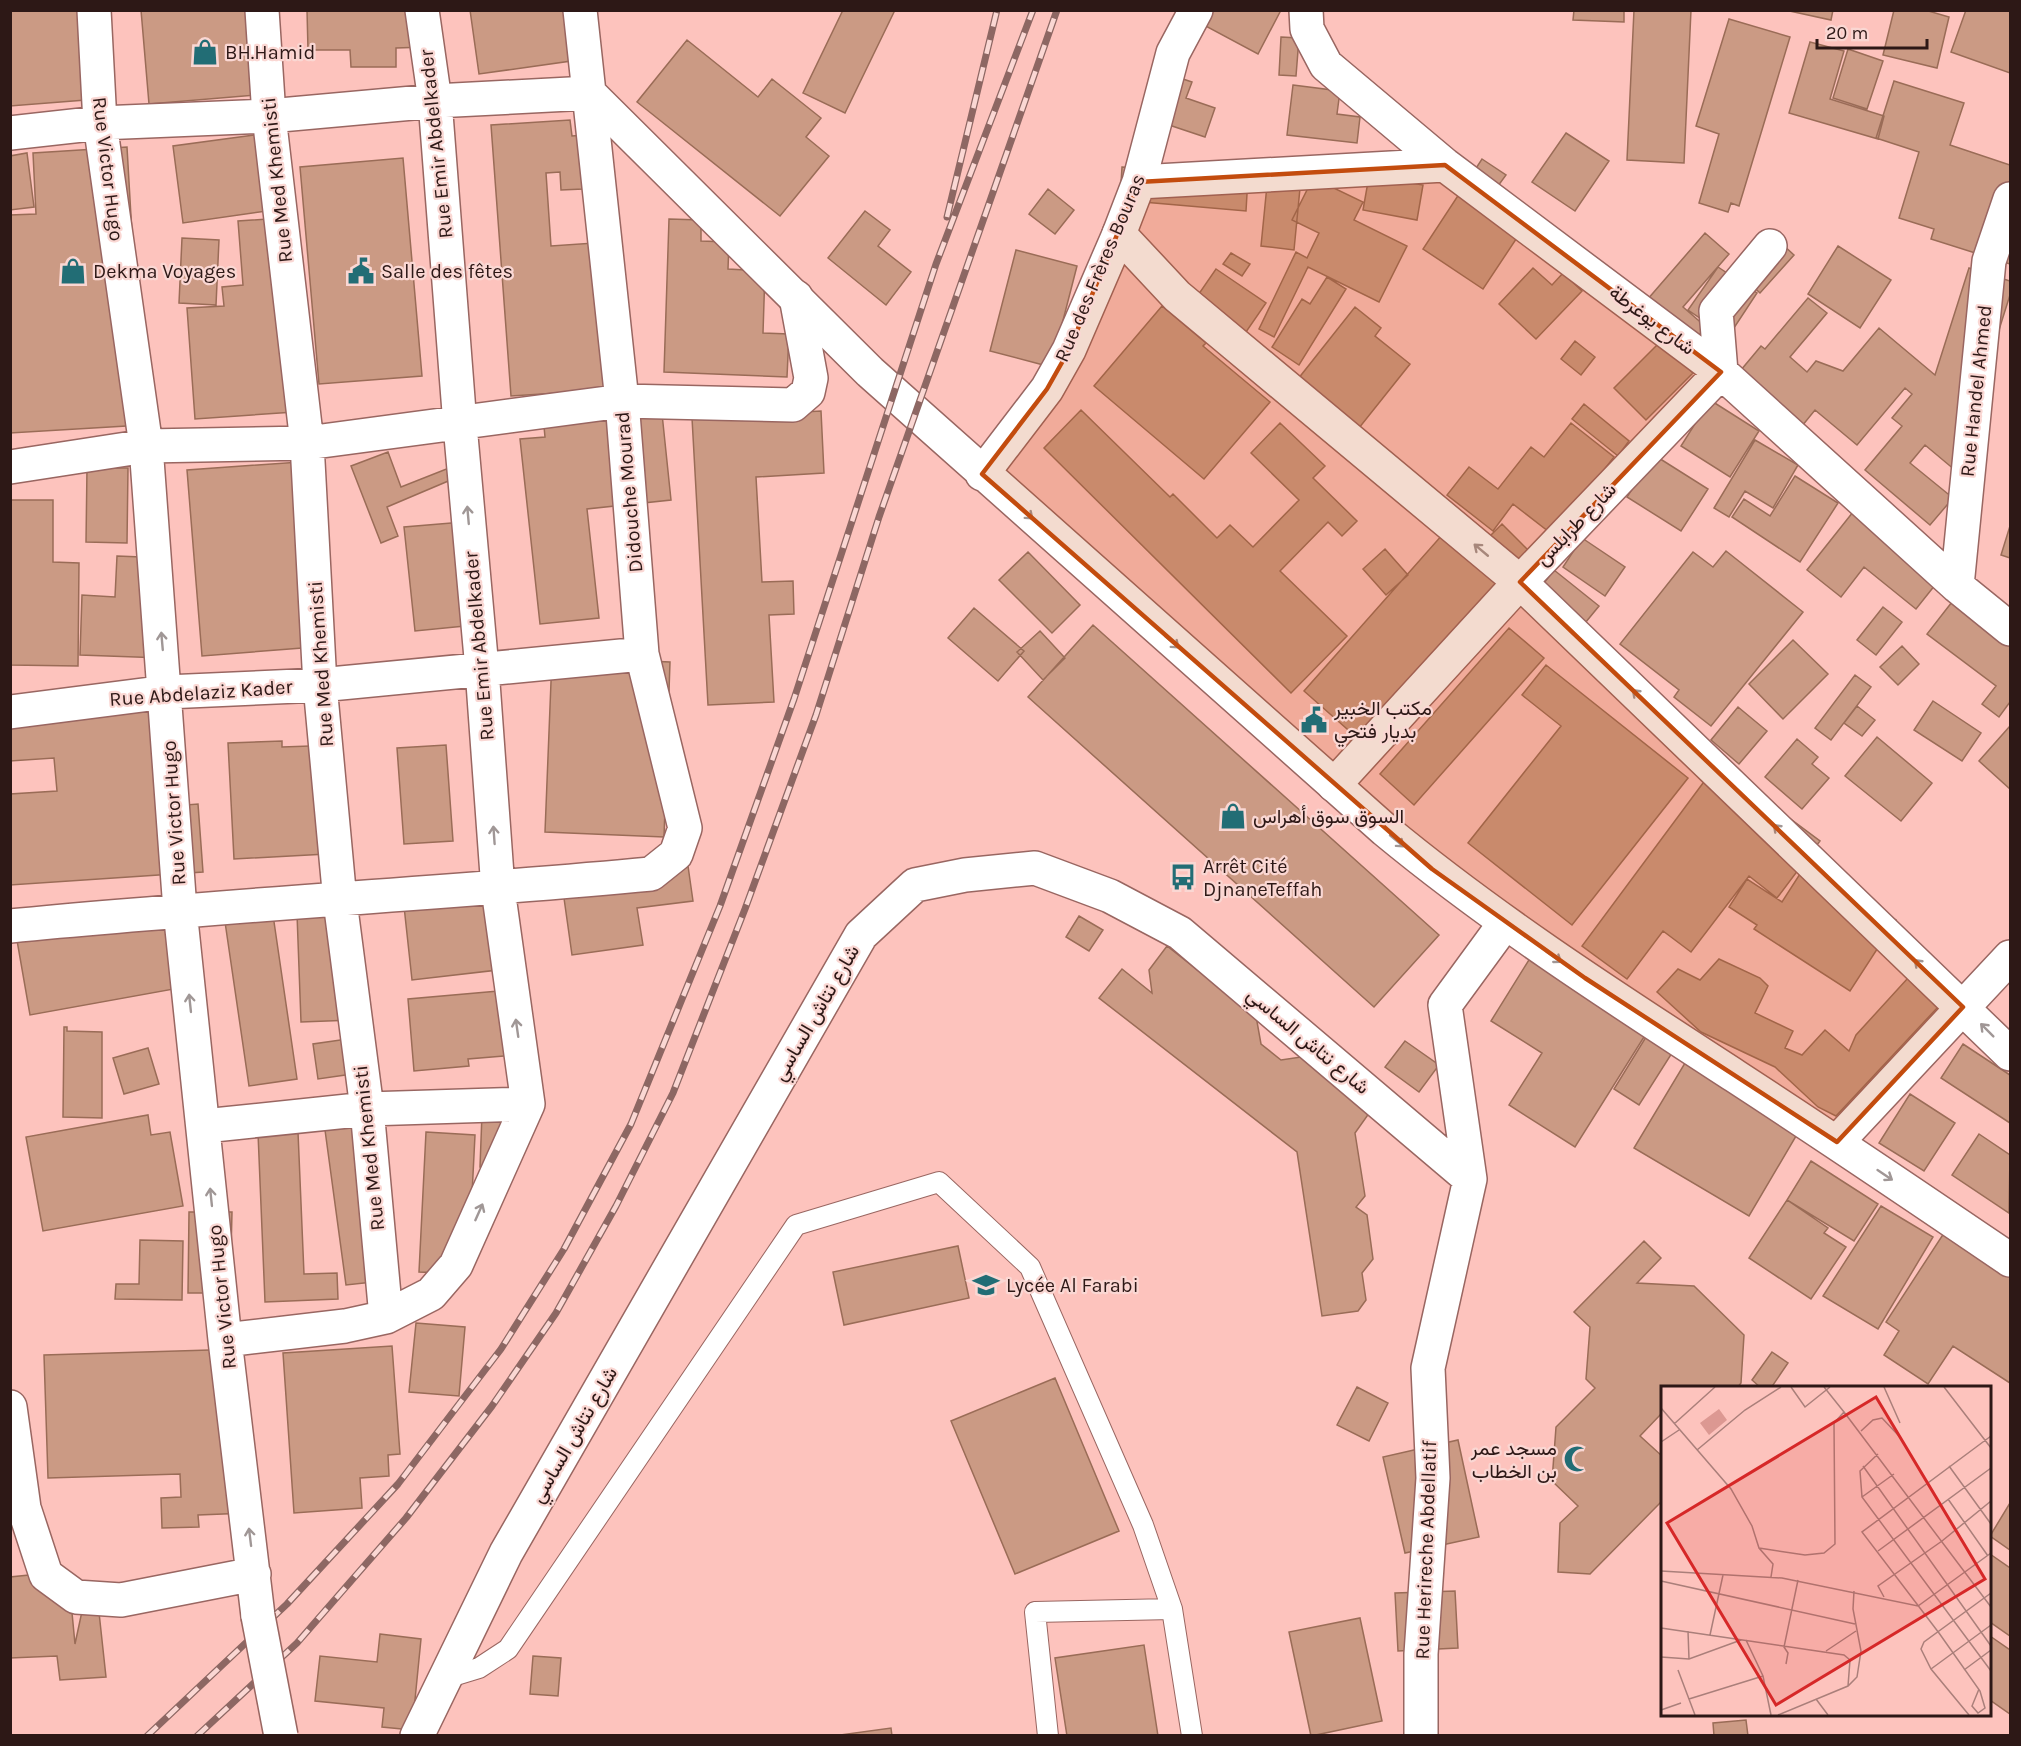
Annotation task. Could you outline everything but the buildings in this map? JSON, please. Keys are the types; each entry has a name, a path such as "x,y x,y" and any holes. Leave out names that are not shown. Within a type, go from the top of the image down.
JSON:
{"street":[{"name":"Rue Victor Hugo","path":"94,10 100,123 146,446 166,692 180,910 225,1340 255,1574 258,1616 281,1736"},
{"name":"Rue Med Khemisti","path":"262,10 269,116 307,443 320,685 340,901 367,1109 386,1317"},
{"name":"Rue Emir Abdelkader","path":"422,10 435,101 498,889 528,1104"},
{"name":"Didouche Mourad","path":"498,889 651,874 676,854 685,828 642,654 622,401 580,10"},
{"name":"Rue des Frères Bouras","path":"982,474 1047,389 1069,350 1139,182 1173,53 1196,10"},
{"name":"شارع يوغرطة","path":"1306,10 1307,29 1326,64 1445,165 1721,372 1957,586 2002,617"},
{"path":"10,133 100,123 269,116 435,101 590,93 870,372 982,474 1432,869 1505,923 1837,1142 2010,1260"},
{"path":"1139,182 1445,165"},
{"name":"Rue Handel Ahmed","path":"1957,586 2010,199"},
{"path":"1119,234 1177,296 1520,582 1963,1006 2010,1054"},
{"path":"1721,372 1716,311 1770,246"},
{"path":"10,467 146,446 307,443 460,425 622,401 794,405 808,392 811,378 796,297"},
{"name":"شارع طرابلس","path":"1334,785 1520,582 1721,372"},
{"name":"Rue Abdelaziz Kader","path":"10,712 166,692 320,685 642,654"},
{"name":"شارع نتاش الساسي","path":"417,1736 506,1553 861,935 915,885 965,875 1035,868 1110,896 1180,933 1470,1179"},
{"path":"10,926 180,910 498,889"},
{"name":"Rue Herireche Abdellatif","path":"1421,1736 1421,1654 1433,1478 1428,1368 1470,1179 1445,1005 1505,923"},
{"path":"1837,1142 2010,957"},
{"path":"204,1125 367,1109 528,1104 456,1266 431,1294 386,1317 345,1326 225,1340"},
{"path":"10,1407 24,1508 46,1575 76,1597 121,1600 255,1574"}],"lane":[{"path":"443,1679 495,1661 511,1646 796,1225 939,1182 1030,1267 1143,1526 1172,1609 1192,1736"},
{"path":"1048,1736 1035,1612 1172,1609"}],"highlighted area":[{"path":"1445,165 1721,372 1520,582 1963,1007 1837,1142 1585,978 1432,869 982,474 1047,389 1069,350 1139,182"}],"railway":[{"path":"947,217 997,10"},
{"path":"147,1736 287,1604 398,1484 501,1349 564,1249 631,1124 720,906 794,699 936,264 1033,10"},
{"path":"197,1736 297,1643 406,1518 492,1406 556,1313 616,1206 673,1093 745,909 816,715 879,517 1057,10"}],"place":[{"name":"BH.Hamid","path":"205,52"},
{"name":"Dekma Voyages","path":"73,271"},
{"name":"Salle des fêtes","path":"361,271"},
{"name":"مكتب الخبير بديار فتحي","path":"1314,720"},
{"name":"السوق سوق أهراس","path":"1233,816"},
{"name":"Arrêt Cité DjnaneTeffah","path":"1183,877"},
{"name":"Lycée Al Farabi","path":"986,1285"},
{"name":"مسجد عمر بن الخطاب","path":"1577,1459"}]}
